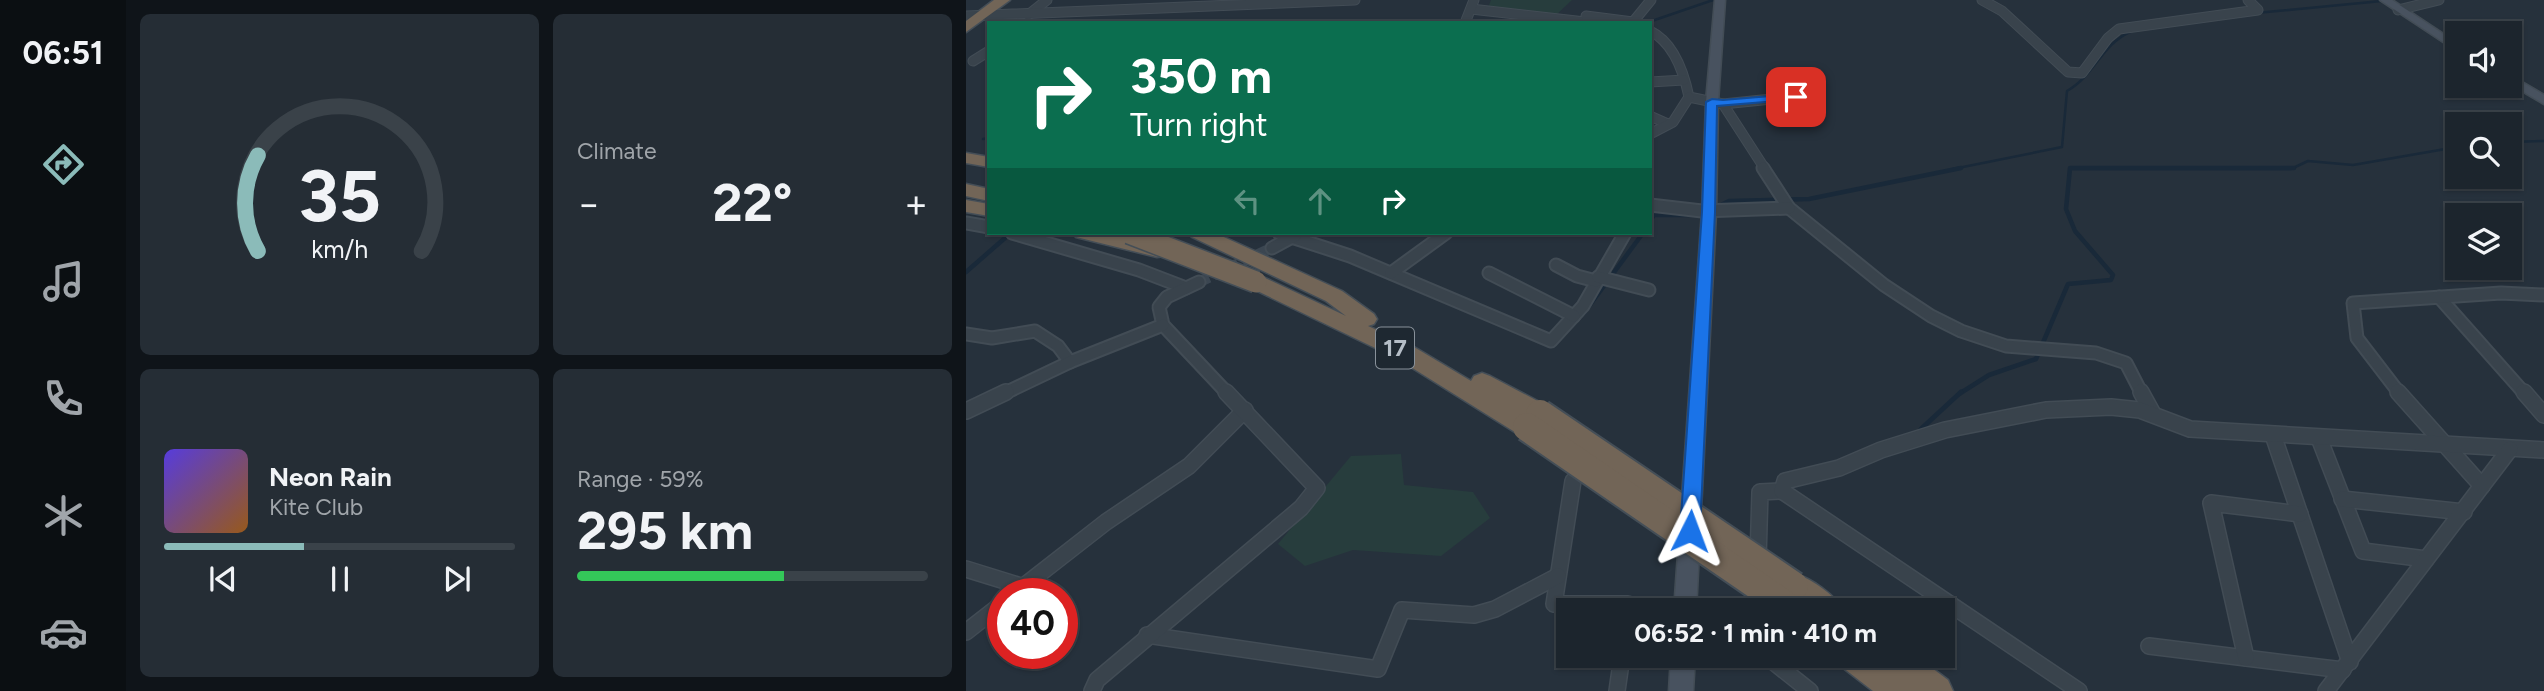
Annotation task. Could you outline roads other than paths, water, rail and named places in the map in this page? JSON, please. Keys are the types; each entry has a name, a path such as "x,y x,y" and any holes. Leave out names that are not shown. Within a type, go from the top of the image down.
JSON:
{"highway":[{"path":"970,19 990,0"},
{"path":"970,19 1003,0"},
{"path":"966,158 987,162"},
{"path":"966,180 987,184"},
{"path":"966,190 987,195"},
{"path":"966,206 987,210"},
{"name":"17","path":"1099,235 1164,243 1263,278 1366,319"},
{"name":"17","path":"1135,235 1263,278 1533,421"},
{"name":"17","path":"1203,235 1334,296 1366,319 1533,421 1775,598"},
{"path":"1868,668 1898,691"},
{"path":"1906,668 1937,691"}],"street":[{"path":"1023,21 1028,14 1047,0"},
{"path":"970,19 1269,2 1355,0"},
{"path":"1466,21 1474,0"},
{"path":"1634,21 1651,0"},
{"path":"1686,598 1703,212 1717,103 1720,0"},
{"path":"1982,0 2002,11 2068,72 2082,74 2091,66 2110,34 2119,29 2258,10 2248,0"},
{"path":"2391,5 2439,0"},
{"path":"2391,5 2445,40"},
{"path":"1471,9 1564,21"},
{"path":"1083,21 1094,12"},
{"path":"1573,21 1579,15 1625,21"},
{"path":"1652,31 1657,32 1668,45 1689,97"},
{"path":"973,61 987,52"},
{"path":"1652,82 1684,80"},
{"path":"1689,97 1717,103 1801,96 1797,85"},
{"path":"2522,86 2544,100"},
{"path":"1652,133 1668,124 1689,97"},
{"path":"1717,103 1786,202 1884,285 1931,316 1983,340 2006,346 2096,353 2126,363 2152,412"},
{"path":"1652,117 1668,124"},
{"path":"1652,205 1703,212 1786,202"},
{"path":"966,223 987,227"},
{"path":"1019,235 1139,270 1186,288"},
{"path":"1272,248 1296,235 1550,341 1583,306 1624,235"},
{"path":"1391,273 1443,235"},
{"path":"1556,265 1577,276 1649,290"},
{"path":"1489,273 1574,316"},
{"path":"1092,691 1097,680 1147,635 1301,508 1317,488 1163,325 1159,307 1167,297 1199,282"},
{"path":"2482,486 2443,446 2369,357 2357,338 2353,303 2501,293 2544,295"},
{"path":"2439,297 2544,415"},
{"path":"966,411 1070,362 1163,325"},
{"path":"966,334 995,338 1035,331 1058,346 1070,362"},
{"path":"1782,491 1785,481 1848,466 1885,448 1971,424 2050,410 2095,407 2152,412 2170,423 2190,429 2544,450"},
{"path":"1035,578 1107,522 1189,466 1245,410"},
{"path":"2273,435 2346,666"},
{"path":"2319,438 2363,551 2426,559"},
{"path":"2326,691 2510,449"},
{"path":"1556,604 1573,481"},
{"path":"1781,598 1760,492 1782,491 2079,691"},
{"path":"2342,499 2464,512"},
{"path":"2245,658 2211,503 2300,514"},
{"path":"966,569 989,578"},
{"path":"1147,635 1378,669 1402,610 1474,615 1496,610 1559,576"},
{"path":"966,632 987,616"},
{"path":"2149,646 2245,658 2346,666"},
{"path":"1617,691 1620,668"},
{"path":"1681,691 1682,668"},
{"path":"1781,668 1810,691"}],"waterway":[{"path":"1652,21 1713,0"},
{"path":"2256,13 2392,0"},
{"path":"1953,169 2062,147 2067,91 2084,77 2112,44 2130,32"},
{"path":"983,139 987,138"},
{"path":"2522,142 2544,141"},
{"path":"2293,168 2308,161 2353,165 2445,149"},
{"path":"1719,206 1729,201 1809,199 1961,168"},
{"path":"1959,394 1989,375 2036,359 2068,284 2111,280 2113,275 2075,231 2066,209 2070,168 2293,168"},
{"path":"2070,169 2293,168"},
{"path":"1652,218 1654,215 1698,215"},
{"path":"1584,313 1642,235"},
{"path":"966,272 1005,238"},
{"path":"1921,429 1961,392"}],"tunnel":[{"path":"1199,282 1272,248"}]}
